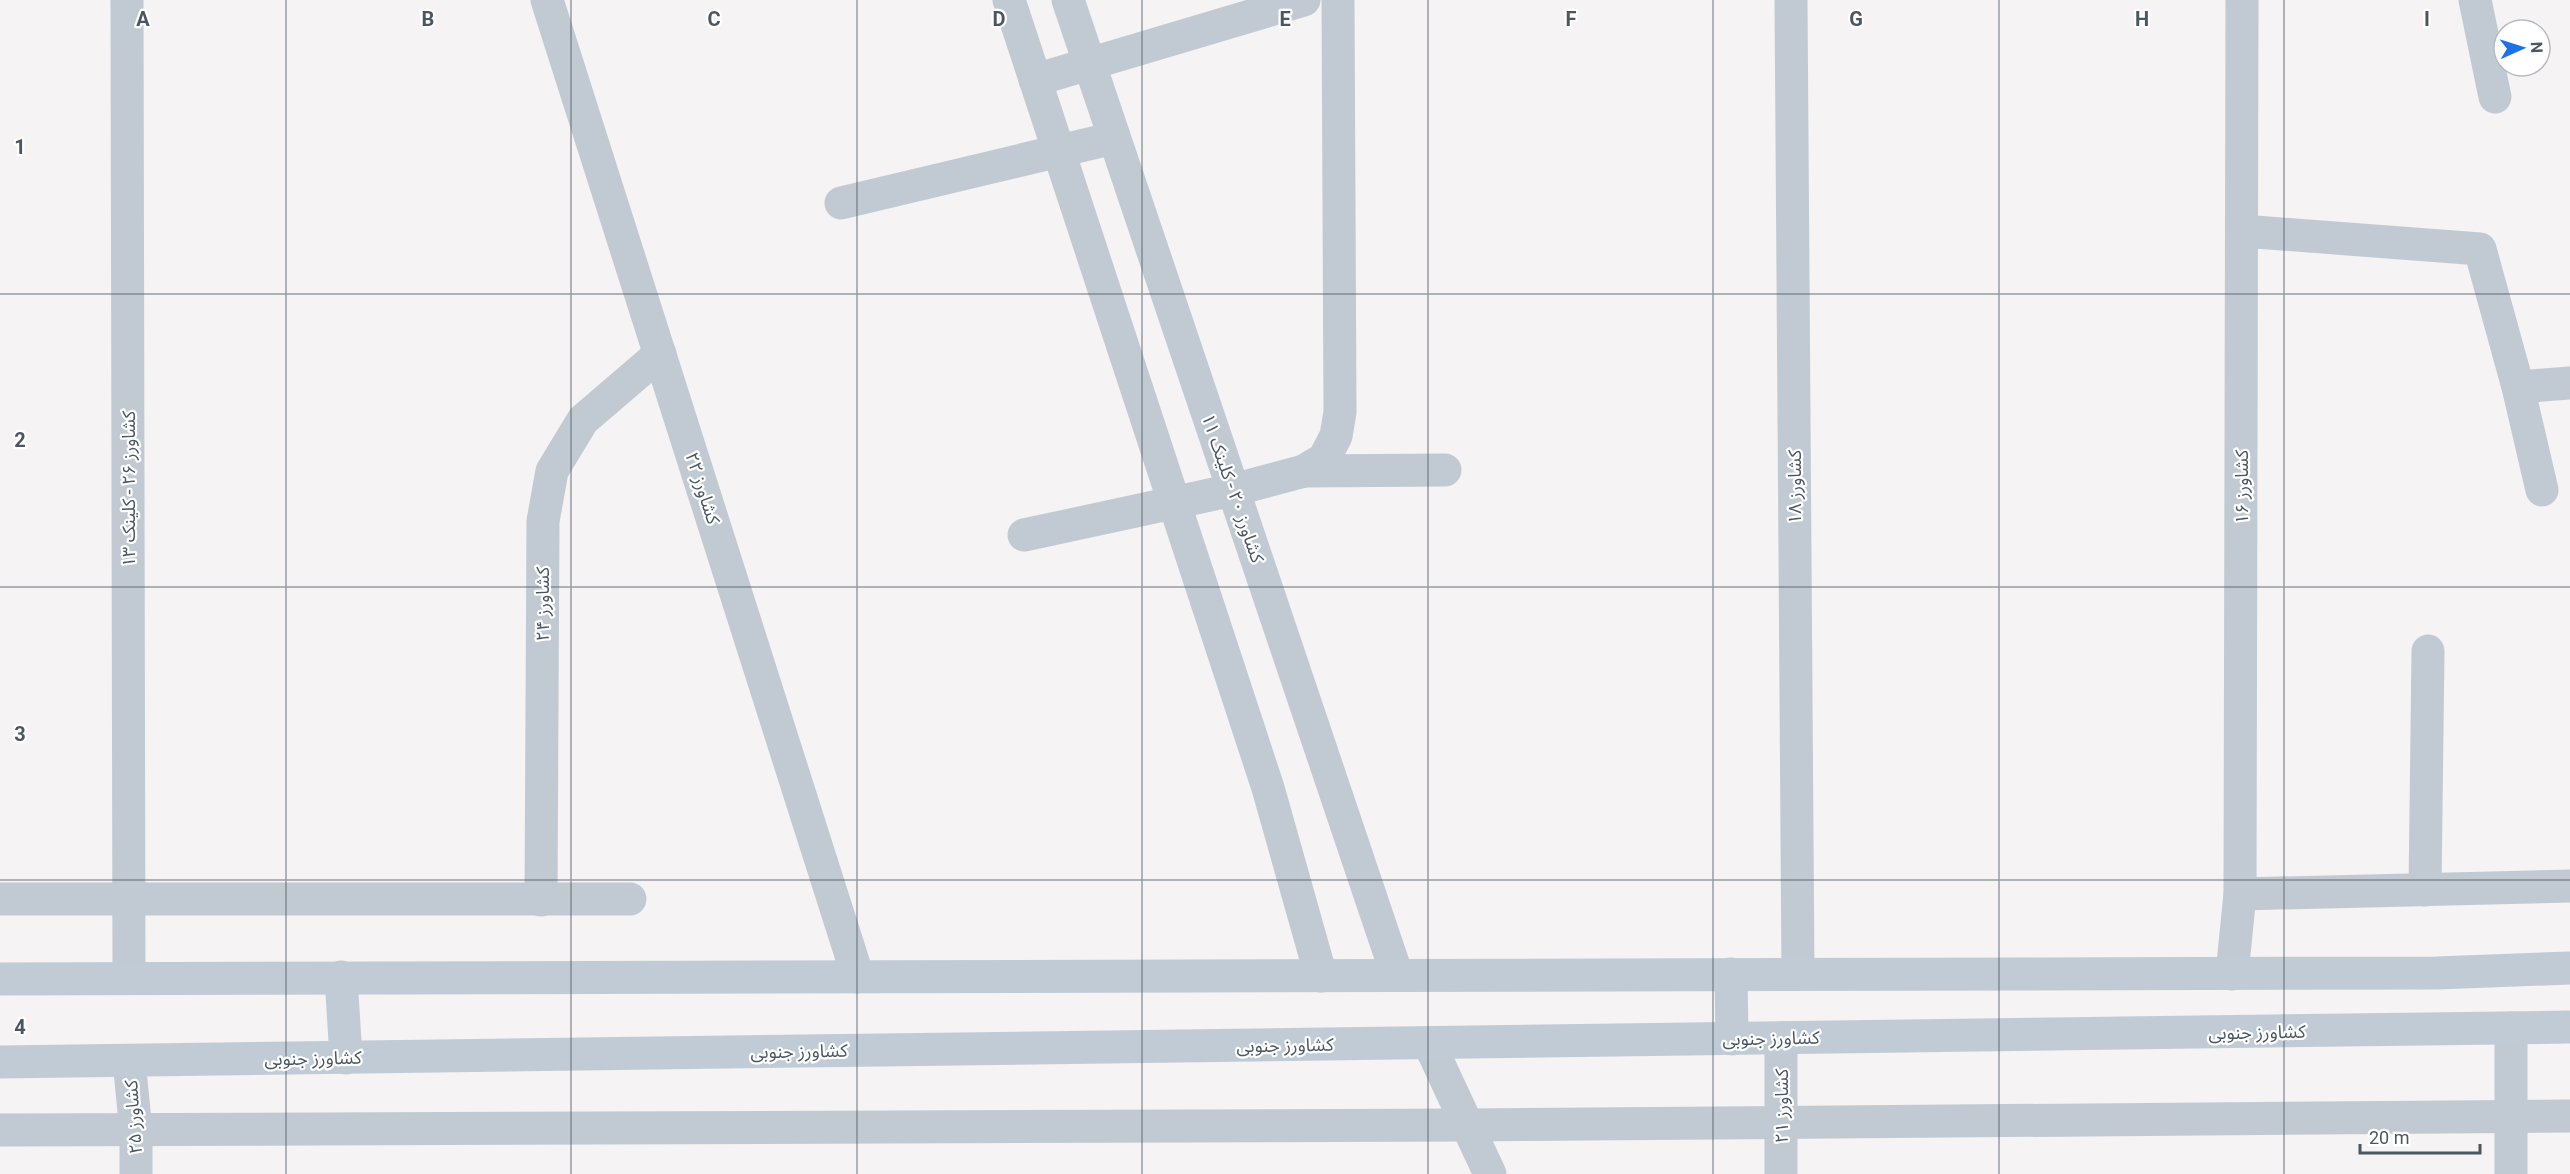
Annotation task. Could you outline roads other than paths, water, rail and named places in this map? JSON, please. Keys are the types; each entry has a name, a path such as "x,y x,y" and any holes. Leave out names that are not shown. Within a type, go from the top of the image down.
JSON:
{"main road":[{"path":"0,979 2232,974 2436,973 2570,968"},
{"path":"1731,974 1732,1039"},
{"path":"341,977 346,1058"},
{"name":"کشاورز جنوبی","path":"0,1062 2570,1027"}],"street":[{"name":"کشاورز ۲۶ - کلینک ۱۳","path":"127,0 129,978"},
{"name":"کشاورز ۲۲","path":"547,0 858,976"},
{"path":"1009,0 1268,788 1321,976"},
{"name":"کشاورز ۲۰ - کلینک ۱۱","path":"1068,0 1397,975"},
{"path":"1035,80 1304,0"},
{"path":"1304,471 1324,459 1336,436 1340,412 1338,0"},
{"name":"کشاورز ۱۸","path":"1791,0 1798,974"},
{"name":"کشاورز ۱۶","path":"2232,974 2240,894 2242,0"},
{"path":"2475,0 2495,97"},
{"path":"841,203 1114,138"},
{"path":"2242,231 2480,249 2518,387 2542,490"},
{"name":"کشاورز ۲۴","path":"541,900 543,521 552,471 583,420 660,354"},
{"path":"2518,387 2570,382"},
{"path":"1024,535 1233,490 1304,471 1445,470"},
{"path":"2425,890 2428,651"},
{"path":"2240,894 2570,886"},
{"path":"0,899 541,900 630,898"},
{"path":"2511,1028 2513,1117 2511,1174"},
{"name":"کشاورز ۲۱","path":"1781,1038 1781,1174"},
{"path":"1429,1042 1490,1174"},
{"name":"کشاورز ۲۵","path":"129,1061 136,1131 136,1174"},
{"path":"0,1130 1467,1125 2570,1116"}]}
